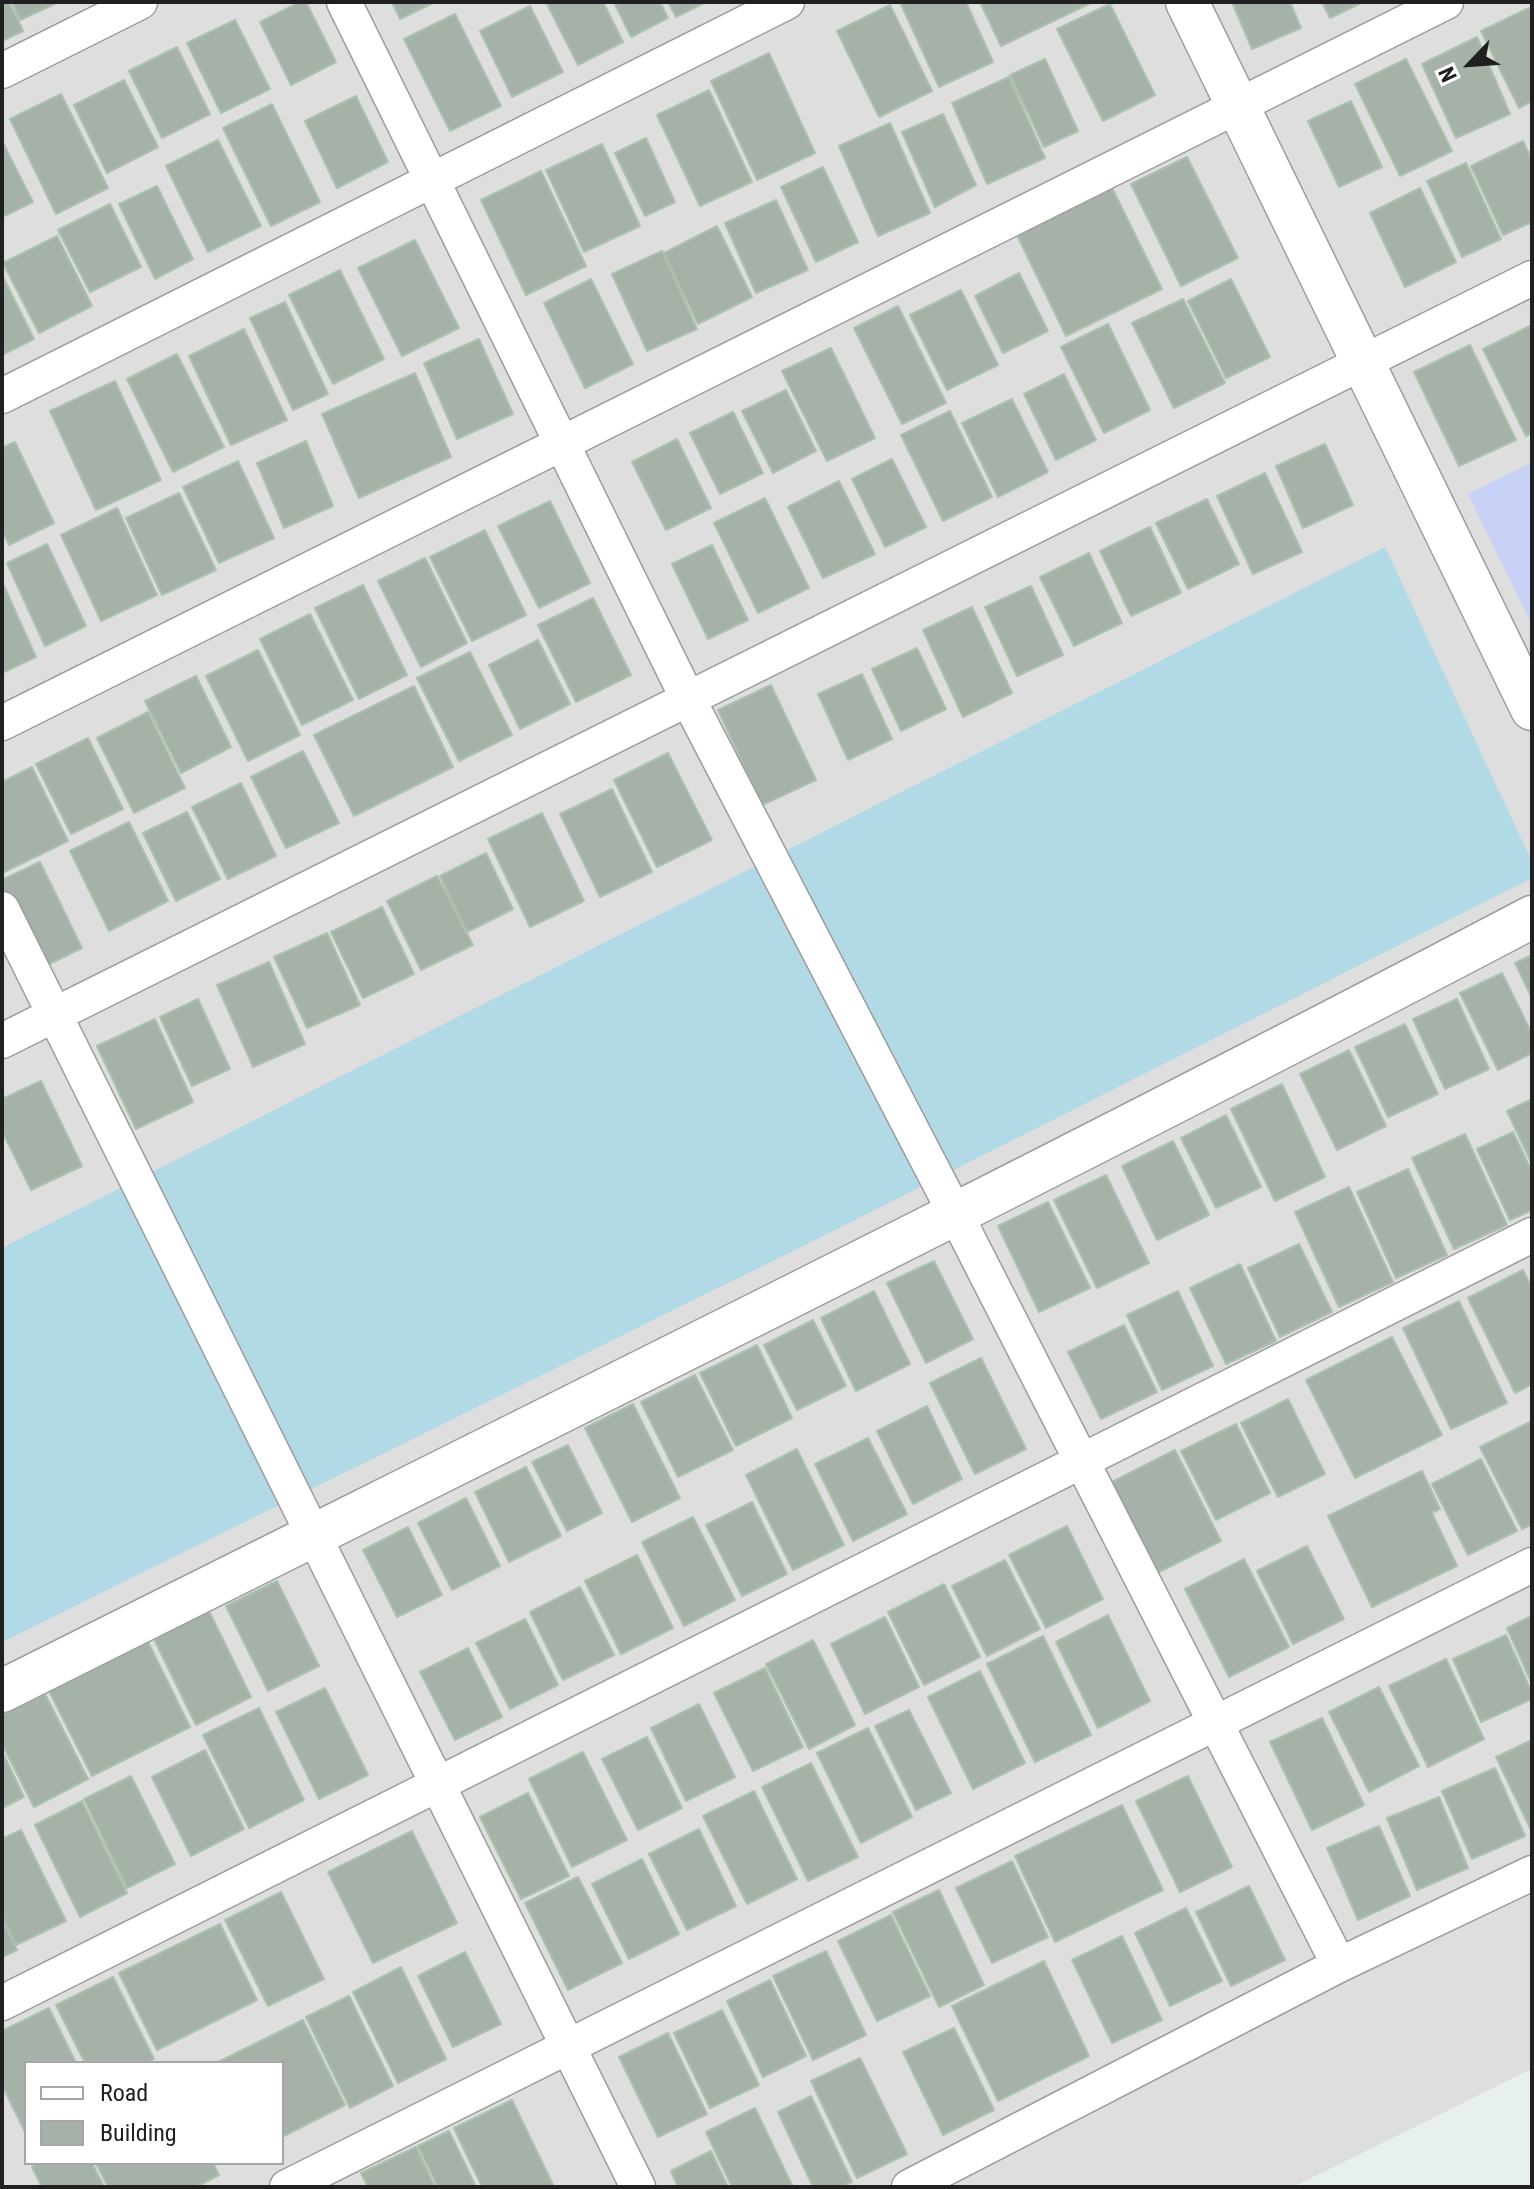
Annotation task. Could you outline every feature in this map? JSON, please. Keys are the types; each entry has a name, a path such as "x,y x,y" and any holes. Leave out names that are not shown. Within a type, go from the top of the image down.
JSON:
{"street":[{"path":"2,71 140,2"},
{"path":"344,2 688,699 1339,1965"},
{"path":"2,396 787,2"},
{"path":"1187,2 1532,709"},
{"path":"2,723 1446,2"},
{"path":"2,1041 1532,278"},
{"path":"2,909 638,2187"},
{"path":"2,1691 955,1213 1532,917"},
{"path":"2,2003 1532,1235"},
{"path":"287,2187 1532,1565"},
{"path":"909,2187 1339,1965 1532,1873"}],"shaded area":[{"path":"2,2 1532,2 1532,2069 1293,2187 2,2187"},
{"path":"1532,462 1532,625 1468,494"},
{"path":"1385,547 1532,862 1532,878 815,1240 2,1642 2,1248"}],"building":[{"path":"2,2 9,2 23,31 2,41"},
{"path":"12,2 59,2 20,20"},
{"path":"306,2 336,62 291,85 260,22"},
{"path":"392,2 435,2 400,19"},
{"path":"546,2 603,2 623,42 578,65"},
{"path":"614,2 660,2 668,18 631,37"},
{"path":"668,2 706,2 676,17"},
{"path":"900,2 966,2 993,62 939,87"},
{"path":"980,2 1091,2 1091,3 1001,46"},
{"path":"1232,2 1290,2 1301,28 1252,49"},
{"path":"1322,2 1363,2 1330,18"},
{"path":"1110,4 1155,95 1103,121 1057,29"},
{"path":"890,5 932,91 879,117 837,31"},
{"path":"530,6 563,72 512,97 480,31"},
{"path":"1529,8 1532,13 1532,101 1519,108 1481,31"},
{"path":"455,14 501,106 450,131 404,39"},
{"path":"235,20 270,89 221,113 187,43"},
{"path":"1477,37 1510,114 1456,138 1422,64"},
{"path":"177,47 210,114 162,138 129,71"},
{"path":"769,53 815,153 757,180 711,81"},
{"path":"1045,59 1078,131 1044,147 1010,75"},
{"path":"1406,59 1452,151 1400,176 1355,84"},
{"path":"1009,77 1045,158 987,184 952,103"},
{"path":"124,80 158,147 107,173 74,105"},
{"path":"709,90 752,182 700,206 657,115"},
{"path":"61,94 108,188 56,214 10,119"},
{"path":"356,96 388,162 337,188 305,121"},
{"path":"1351,101 1382,167 1339,187 1308,121"},
{"path":"272,104 320,202 271,226 223,128"},
{"path":"943,114 976,185 935,207 902,132"},
{"path":"890,123 930,213 878,236 839,146"},
{"path":"646,138 675,202 645,216 615,153"},
{"path":"218,140 261,226 208,252 166,166"},
{"path":"2,141 33,202 2,217"},
{"path":"1523,141 1532,160 1532,222 1503,235 1471,166"},
{"path":"602,144 640,226 584,252 546,170"},
{"path":"1187,157 1238,258 1181,286 1131,184"},
{"path":"1466,163 1501,239 1462,257 1427,181"},
{"path":"823,167 858,242 816,262 781,187"},
{"path":"541,171 586,266 526,295 481,200"},
{"path":"157,186 193,259 155,279 119,204"},
{"path":"1112,188 1162,289 1066,336 1017,235"},
{"path":"1420,188 1456,262 1405,287 1370,213"},
{"path":"776,200 808,270 756,293 725,223"},
{"path":"110,204 141,267 90,292 58,230"},
{"path":"717,226 752,297 698,324 664,253"},
{"path":"57,236 92,306 39,333 3,263"},
{"path":"415,240 459,328 402,356 358,268"},
{"path":"662,251 697,329 647,351 612,274"},
{"path":"340,270 384,359 333,384 289,295"},
{"path":"1019,273 1048,331 1003,353 975,296"},
{"path":"2,275 34,339 2,355"},
{"path":"591,279 633,364 585,388 544,303"},
{"path":"1231,279 1270,357 1226,378 1188,301"},
{"path":"961,290 998,365 947,390 910,315"},
{"path":"1183,299 1225,383 1174,408 1132,323"},
{"path":"285,302 328,394 293,410 250,318"},
{"path":"898,306 946,403 902,424 854,328"},
{"path":"1108,324 1150,410 1104,433 1061,347"},
{"path":"1532,325 1532,433 1526,436 1483,349"},
{"path":"244,329 287,420 231,445 189,356"},
{"path":"479,339 513,414 457,439 424,363"},
{"path":"1470,345 1516,440 1459,466 1414,372"},
{"path":"831,348 875,438 827,461 782,371"},
{"path":"177,354 224,447 173,472 127,379"},
{"path":"415,373 451,457 359,498 322,414"},
{"path":"1064,374 1096,440 1056,460 1024,394"},
{"path":"115,381 161,480 96,510 50,411"},
{"path":"786,390 816,451 773,473 742,411"},
{"path":"1012,399 1048,472 998,497 962,423"},
{"path":"950,411 992,497 943,521 901,435"},
{"path":"733,412 763,473 720,494 690,433"},
{"path":"677,439 711,508 666,530 632,462"},
{"path":"306,441 333,506 284,528 257,463"},
{"path":"15,442 54,523 9,545 2,530 2,448"},
{"path":"1325,444 1353,505 1303,528 1276,466"},
{"path":"892,459 926,527 885,547 852,479"},
{"path":"238,461 274,538 219,563 183,487"},
{"path":"1265,473 1302,552 1253,574 1217,496"},
{"path":"839,481 875,554 823,578 788,507"},
{"path":"179,493 216,570 162,595 126,518"},
{"path":"765,498 809,588 758,613 714,523"},
{"path":"1207,499 1239,564 1188,589 1156,523"},
{"path":"550,501 590,583 539,608 498,526"},
{"path":"117,508 157,595 101,621 61,535"},
{"path":"1150,527 1181,593 1131,616 1100,551"},
{"path":"485,530 526,615 472,641 430,557"},
{"path":"47,544 86,626 45,646 7,563"},
{"path":"712,545 748,620 708,639 672,564"},
{"path":"1089,553 1122,623 1074,646 1040,577"},
{"path":"425,558 467,643 421,667 378,581"},
{"path":"363,585 407,675 359,699 315,608"},
{"path":"1031,586 1063,655 1017,676 985,607"},
{"path":"2,587 36,657 2,673"},
{"path":"593,598 631,675 576,702 538,625"},
{"path":"972,607 1012,693 963,717 923,630"},
{"path":"310,614 353,700 302,725 260,639"},
{"path":"538,640 570,704 520,729 489,665"},
{"path":"917,648 946,709 901,731 872,669"},
{"path":"258,650 300,735 248,761 206,676"},
{"path":"470,652 512,735 459,761 417,678"},
{"path":"862,674 892,739 848,760 818,694"},
{"path":"196,676 231,747 181,773 145,701"},
{"path":"771,685 816,780 762,805 718,710"},
{"path":"414,686 453,767 354,816 314,735"},
{"path":"148,712 185,788 134,813 97,738"},
{"path":"88,738 123,809 71,834 36,764"},
{"path":"303,751 339,823 286,848 251,777"},
{"path":"668,753 712,840 657,867 614,780"},
{"path":"32,767 68,841 2,873 2,782"},
{"path":"241,783 276,856 228,879 192,807"},
{"path":"612,789 652,872 600,897 560,814"},
{"path":"187,812 220,879 176,901 143,833"},
{"path":"542,813 584,901 530,927 488,839"},
{"path":"129,822 168,901 109,931 70,851"},
{"path":"486,853 513,909 467,932 440,876"},
{"path":"40,862 82,948 37,970 2,898 2,880"},
{"path":"437,876 473,945 421,970 387,901"},
{"path":"382,907 414,974 363,998 331,932"},
{"path":"327,933 360,1005 307,1028 274,957"},
{"path":"1532,955 1532,998 1515,963"},
{"path":"269,962 305,1044 253,1067 217,985"},
{"path":"1502,973 1532,1034 1532,1053 1498,1070 1460,993"},
{"path":"198,999 230,1069 192,1086 160,1017"},
{"path":"1457,999 1489,1069 1445,1089 1413,1019"},
{"path":"155,1019 193,1102 136,1129 97,1046"},
{"path":"1405,1024 1438,1094 1388,1117 1355,1047"},
{"path":"1349,1050 1386,1126 1337,1150 1300,1074"},
{"path":"41,1081 82,1166 31,1190 2,1131 2,1099"},
{"path":"1282,1084 1325,1177 1275,1201 1231,1109"},
{"path":"1532,1099 1532,1164 1507,1111"},
{"path":"1226,1115 1261,1187 1216,1208 1181,1138"},
{"path":"1513,1132 1532,1172 1532,1210 1510,1220 1477,1149"},
{"path":"1465,1134 1507,1225 1454,1249 1412,1158"},
{"path":"1173,1141 1209,1215 1157,1240 1122,1166"},
{"path":"1408,1169 1447,1255 1396,1278 1357,1192"},
{"path":"1106,1175 1149,1263 1097,1288 1054,1200"},
{"path":"1349,1187 1393,1282 1339,1307 1295,1212"},
{"path":"1048,1202 1090,1288 1039,1312 998,1226"},
{"path":"1299,1244 1332,1312 1280,1337 1248,1268"},
{"path":"934,1261 973,1339 926,1363 887,1283"},
{"path":"1240,1264 1276,1341 1226,1364 1190,1288"},
{"path":"1523,1270 1532,1289 1532,1384 1515,1393 1468,1298"},
{"path":"874,1291 910,1364 856,1391 821,1318"},
{"path":"1178,1291 1213,1366 1162,1390 1127,1315"},
{"path":"1459,1301 1507,1403 1451,1429 1403,1328"},
{"path":"813,1320 846,1386 797,1410 764,1345"},
{"path":"1124,1325 1157,1392 1101,1419 1068,1352"},
{"path":"1392,1337 1442,1435 1355,1478 1306,1380"},
{"path":"757,1345 792,1418 736,1446 700,1373"},
{"path":"981,1358 1026,1449 975,1474 930,1383"},
{"path":"695,1375 733,1450 678,1477 641,1402"},
{"path":"1288,1399 1325,1474 1278,1497 1241,1423"},
{"path":"633,1404 680,1498 632,1522 585,1428"},
{"path":"927,1406 962,1479 913,1504 877,1431"},
{"path":"1532,1421 1532,1524 1522,1529 1480,1447"},
{"path":"1236,1424 1270,1493 1216,1520 1181,1451"},
{"path":"868,1438 907,1514 853,1541 815,1464"},
{"path":"568,1445 602,1513 567,1531 532,1462"},
{"path":"797,1449 844,1545 793,1570 746,1475"},
{"path":"1175,1450 1221,1541 1155,1574 1110,1483"},
{"path":"1481,1459 1517,1531 1468,1555 1432,1484"},
{"path":"526,1467 561,1536 509,1562 475,1492"},
{"path":"1422,1471 1440,1509 1432,1513 1457,1566 1372,1607 1328,1516"},
{"path":"466,1498 500,1566 452,1590 418,1523"},
{"path":"752,1502 787,1574 742,1596 706,1525"},
{"path":"693,1517 735,1600 684,1626 642,1542"},
{"path":"1067,1526 1103,1599 1046,1628 1009,1555"},
{"path":"408,1527 442,1595 397,1617 363,1550"},
{"path":"1307,1546 1344,1619 1293,1644 1257,1571"},
{"path":"637,1555 673,1628 621,1654 585,1581"},
{"path":"1244,1559 1289,1647 1229,1677 1185,1589"},
{"path":"1005,1560 1040,1629 987,1656 952,1586"},
{"path":"277,1581 319,1666 268,1691 226,1606"},
{"path":"944,1584 980,1657 924,1685 888,1612"},
{"path":"580,1587 614,1655 563,1680 530,1612"},
{"path":"209,1611 251,1697 196,1725 154,1639"},
{"path":"1108,1615 1150,1701 1098,1728 1056,1642"},
{"path":"1532,1616 1532,1684 1507,1628"},
{"path":"885,1617 919,1687 865,1714 831,1644"},
{"path":"525,1619 558,1685 510,1709 476,1643"},
{"path":"1506,1635 1532,1699 1481,1722 1453,1659"},
{"path":"1043,1636 1091,1735 1035,1762 987,1664"},
{"path":"813,1640 855,1725 809,1749 766,1664"},
{"path":"148,1642 190,1727 92,1776 49,1691"},
{"path":"468,1648 502,1717 455,1740 420,1672"},
{"path":"1446,1659 1484,1739 1428,1767 1389,1686"},
{"path":"765,1668 803,1747 753,1771 714,1693"},
{"path":"980,1671 1025,1763 973,1789 928,1697"},
{"path":"1379,1687 1419,1766 1369,1792 1329,1712"},
{"path":"325,1688 368,1775 319,1799 276,1712"},
{"path":"45,1694 88,1779 34,1807 2,1744 2,1715"},
{"path":"699,1704 735,1777 686,1801 651,1728"},
{"path":"259,1708 304,1800 249,1828 203,1735"},
{"path":"909,1710 951,1793 916,1810 875,1726"},
{"path":"1322,1718 1364,1805 1312,1830 1270,1742"},
{"path":"868,1728 912,1817 861,1843 817,1753"},
{"path":"647,1737 682,1808 638,1830 602,1759"},
{"path":"1532,1740 1532,1832 1496,1757"},
{"path":"205,1750 244,1829 191,1856 152,1777"},
{"path":"2,1751 24,1797 2,1808"},
{"path":"583,1752 627,1840 572,1867 529,1779"},
{"path":"811,1763 858,1857 808,1881 762,1787"},
{"path":"1495,1768 1525,1836 1472,1859 1442,1791"},
{"path":"131,1776 175,1864 127,1888 84,1799"},
{"path":"1188,1776 1232,1867 1180,1892 1136,1801"},
{"path":"754,1791 797,1879 747,1904 703,1816"},
{"path":"528,1793 569,1876 521,1899 480,1817"},
{"path":"1439,1797 1468,1868 1417,1890 1387,1818"},
{"path":"82,1801 127,1893 80,1917 35,1825"},
{"path":"1122,1805 1163,1890 1055,1942 1015,1856"},
{"path":"1379,1826 1410,1896 1358,1920 1327,1848"},
{"path":"699,1829 736,1906 687,1930 649,1854"},
{"path":"21,1830 66,1921 16,1945 2,1916 2,1839"},
{"path":"412,1831 457,1923 373,1963 328,1872"},
{"path":"642,1859 679,1934 629,1959 592,1884"},
{"path":"1012,1861 1048,1937 992,1963 956,1888"},
{"path":"578,1877 622,1963 568,1990 525,1903"},
{"path":"1249,1886 1285,1960 1231,1986 1196,1912"},
{"path":"939,1890 984,1985 939,2007 893,1912"},
{"path":"281,1892 324,1979 268,2006 225,1920"},
{"path":"1186,1908 1222,1981 1170,2006 1135,1933"},
{"path":"891,1915 930,1996 877,2021 838,1941"},
{"path":"2,1920 17,1950 2,1957"},
{"path":"220,1924 257,2000 157,2050 119,1973"},
{"path":"1122,1936 1162,2020 1112,2043 1072,1960"},
{"path":"826,1951 866,2035 813,2060 773,1976"},
{"path":"465,1952 501,2024 453,2047 418,1976"},
{"path":"1044,1961 1089,2056 998,2101 952,2006"},
{"path":"401,1967 446,2059 398,2083 353,1992"},
{"path":"113,1977 154,2059 84,2061 56,2005"},
{"path":"770,1980 806,2056 763,2077 727,2001"},
{"path":"349,1996 393,2086 350,2108 306,2017"},
{"path":"49,2008 75,2061 24,2061 24,2130 2,2085 2,2031"},
{"path":"722,2010 759,2085 710,2108 674,2033"},
{"path":"303,2020 345,2105 284,2136 284,2061 220,2061"},
{"path":"954,2028 994,2110 943,2135 903,2052"},
{"path":"668,2033 707,2114 658,2137 619,2057"},
{"path":"860,2058 907,2154 857,2178 811,2081"},
{"path":"811,2096 852,2182 840,2187 813,2187 778,2112"},
{"path":"512,2100 554,2187 482,2187 454,2128"},
{"path":"755,2108 793,2187 732,2187 706,2132"},
{"path":"449,2131 476,2187 438,2187 418,2146"},
{"path":"416,2147 435,2187 368,2187 361,2173"},
{"path":"711,2151 728,2187 678,2187 671,2171"},
{"path":"93,2165 104,2187 42,2187 32,2167"},
{"path":"97,2165 214,2165 219,2175 196,2187 108,2187"}]}
